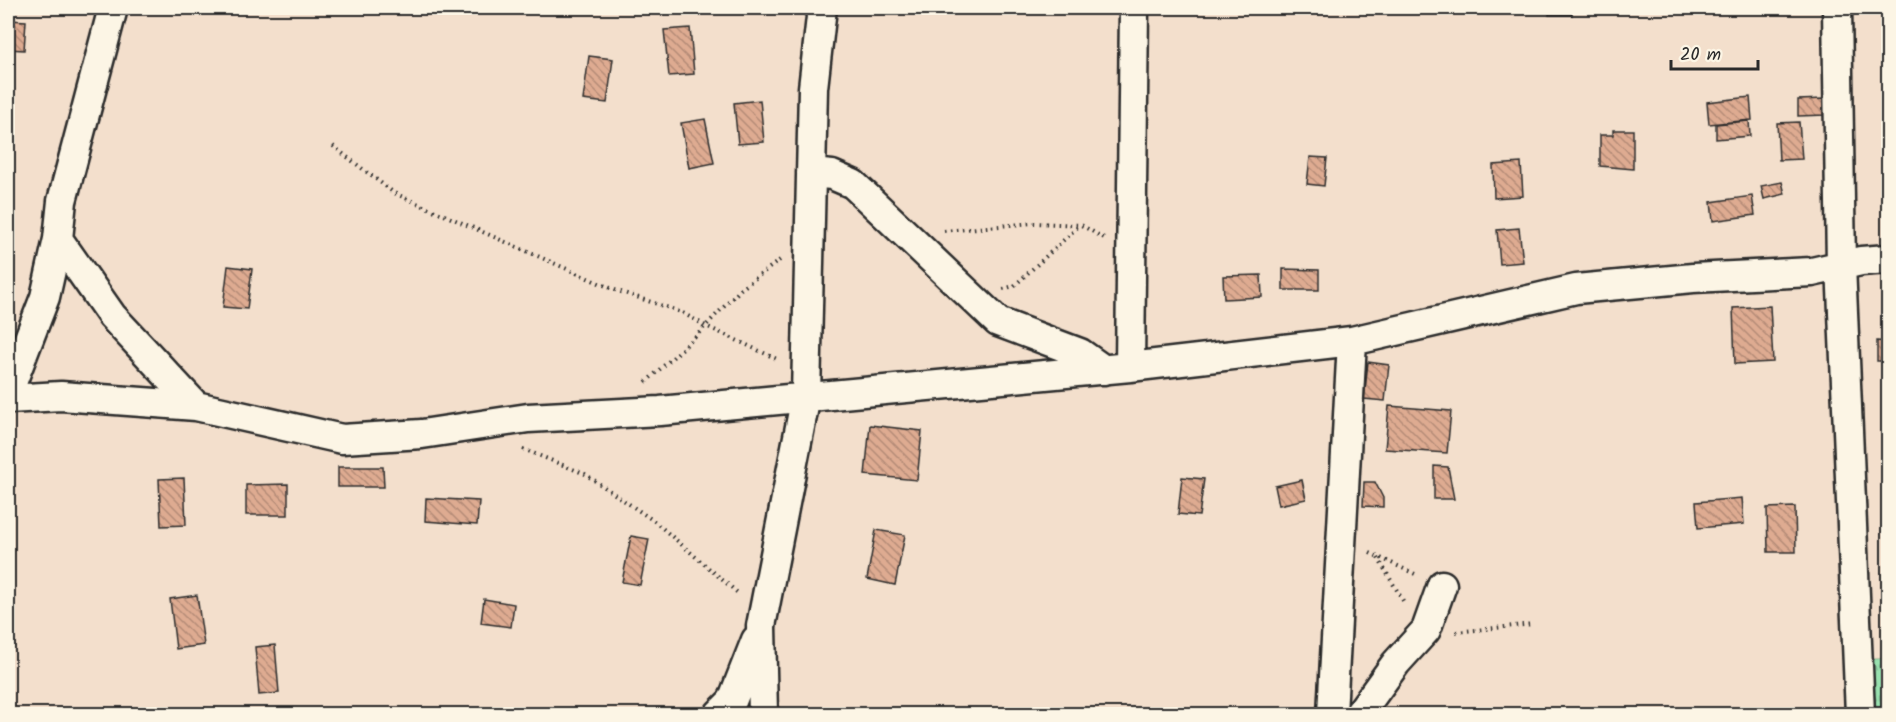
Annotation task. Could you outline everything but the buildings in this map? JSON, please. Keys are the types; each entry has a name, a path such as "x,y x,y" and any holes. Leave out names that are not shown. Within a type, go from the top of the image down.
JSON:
{"street":[{"path":"8,393 45,297 58,239 62,201 113,8"},
{"path":"719,714 732,702 759,630 806,384 813,88 822,8"},
{"path":"1117,369 1131,237 1134,8"},
{"path":"1837,8 1841,265 1860,714"},
{"path":"811,173 832,175 853,184 998,322 1117,369"},
{"path":"58,239 112,316 196,406"},
{"path":"8,399 61,396 196,406 342,439 422,434 528,418 660,411 806,384 1117,369 1352,340 1576,289 1693,278 1812,272 1841,265 1888,259"},
{"path":"1332,714 1352,340"},
{"path":"1359,714 1396,663 1426,630 1442,585"},
{"path":"759,630 764,714"}],"path":[{"path":"333,146 394,193 615,290 681,312 806,384"},
{"path":"905,234 1033,223 1081,225 1106,239 1131,237"},
{"path":"972,297 1014,286 1081,225"},
{"path":"638,390 706,326 741,289 810,238"},
{"path":"520,448 585,474 654,521 743,597 759,630"},
{"path":"1342,534 1378,558 1442,585"}],"green space":[{"path":"1888,658 1888,714 1864,714 1863,659"}]}
